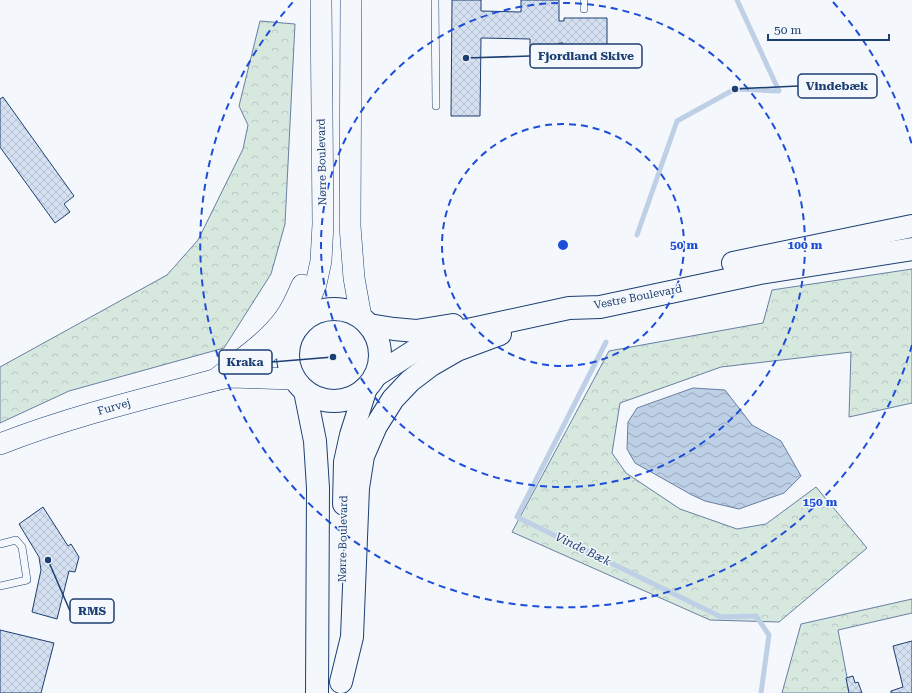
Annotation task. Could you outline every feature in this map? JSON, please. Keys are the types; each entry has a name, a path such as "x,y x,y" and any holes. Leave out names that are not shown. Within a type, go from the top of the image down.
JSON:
{"main road":[{"name":"Vestre Boulevard","path":"365,321 394,329 416,330 440,328 752,259 912,226"},
{"name":"Vestre Boulevard","path":"371,382 419,348 463,331 569,308 600,307 760,273 912,249"},
{"path":"341,688 352,637 358,488 363,456 376,426 393,399 410,381 431,365 457,350 500,334 570,317 600,307"},
{"path":"299,385 316,398 330,401 343,401 356,396 371,382 380,363 380,350 376,336 365,321 350,311 337,308 318,311 312,314 296,328 287,350 288,365 299,385 315,441 318,488 317,693"},
{"name":"Nørre Boulevard","path":"341,688 345,462 351,435 371,382"}],"street":[{"name":"Nørre Boulevard","path":"296,328 316,284 321,261 323,224 321,0"},
{"path":"351,0 350,226 354,278 365,321"},
{"path":"222,379 272,334 285,319 299,294 323,224"},
{"name":"Furvej","path":"222,379 296,328"},
{"name":"Furvej","path":"0,444 50,426 121,405 222,379 299,385"}],"lane":[{"path":"435,0 436,106"},
{"path":"584,0 584,9"},
{"path":"0,544 16,540 22,547 27,580 0,586"}],"green space":[{"path":"260,21 295,24 285,224 271,274 224,348 69,391 0,423 0,367 167,275 198,240 243,149 248,125 239,106"},
{"path":"912,269 912,403 849,417 851,352 721,367 620,403 612,453 626,473 680,509 737,529 766,524 816,487 867,548 779,622 710,620 512,532 609,351 763,323 772,290"},
{"path":"912,599 912,613 838,630 850,693 782,693 801,624"}],"water":[{"path":"693,388 725,390 752,425 781,441 801,476 784,493 739,509 705,501 635,463 627,449 628,422 637,408"}],"building":[{"path":"452,0 481,0 481,11 521,12 521,0 559,0 559,21 564,21 564,18 607,18 607,46 563,46 563,43 559,43 559,52 555,52 551,58 545,60 538,58 534,52 530,52 530,39 481,38 480,116 451,116"},
{"path":"3,97 74,196 64,204 70,212 55,223 0,147 0,99"},
{"path":"43,507 68,546 71,544 79,557 75,572 69,571 57,619 32,612 41,570 39,557 19,524"},
{"path":"0,630 54,643 41,693 0,693"},
{"path":"912,641 912,693 891,693 891,691 903,687 893,646"},
{"path":"853,676 855,683 858,682 862,693 849,693 846,678"}],"waterway":[{"path":"637,235 677,121 735,89 779,91 737,0"},
{"name":"Vinde Bæk","path":"606,342 517,517 721,617 756,616 769,635 761,693"}],"place":[{"name":"Fjordland Skive","path":"466,58"},
{"name":"Vindebæk","path":"735,89"},
{"name":"Kraka","path":"333,357"},
{"name":"RMS","path":"48,560"}]}
